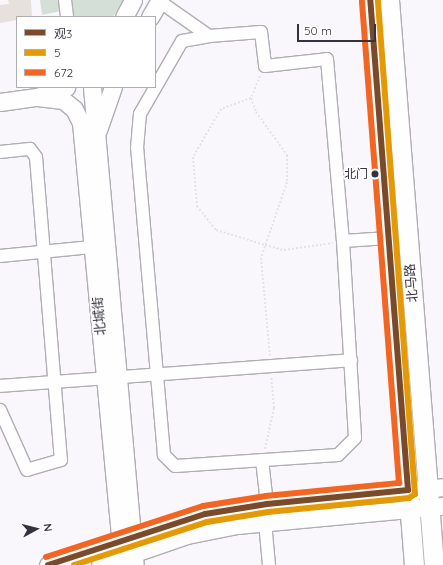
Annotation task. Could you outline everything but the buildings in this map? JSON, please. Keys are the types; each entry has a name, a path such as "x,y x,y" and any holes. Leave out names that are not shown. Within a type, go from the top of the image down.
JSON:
{"main road":[{"name":"北马路","path":"370,0 414,565"},
{"name":"北马路","path":"389,0 412,293 436,497 434,565"},
{"path":"393,295 412,293"}],"street":[{"path":"65,0 67,16"},
{"path":"125,16 133,0"},
{"path":"151,16 159,1 209,36"},
{"path":"155,88 140,114 136,148 164,455 175,466 338,455 355,438 343,241 327,59 264,66 261,32 209,36 182,41 156,86"},
{"path":"0,102 37,97 63,88"},
{"name":"北城街","path":"92,88 97,144 110,377"},
{"path":"97,144 101,117 113,88"},
{"name":"北城街","path":"37,97 63,100 78,116 84,146 92,247 110,377 128,553"},
{"path":"0,152 30,149 36,157 61,460 27,470 0,410"},
{"path":"343,241 389,238"},
{"path":"0,256 92,247"},
{"path":"0,385 351,360"},
{"path":"262,460 267,504"},
{"path":"100,565 128,553 205,514 267,504 436,497"},
{"path":"48,565 128,553 187,535 409,499"},
{"path":"265,522 269,565"}],"path":[{"path":"262,460 274,408 261,258 287,182 287,155 256,112 251,98 264,66"},
{"path":"251,98 221,110 193,157 197,206 216,230 284,250 343,241"}],"shaded area":[{"path":"40,0 59,0 61,11 42,15"},
{"path":"72,0 123,0 114,16 74,16"}],"transit line":[{"name":"观3","path":"48,565 205,514 267,504 408,490 370,0"},
{"name":"5","path":"74,565 207,522 268,512 409,498 415,494 378,0"},
{"name":"672","path":"46,557 203,506 266,496 399,483 362,1"}],"place":[{"name":"北门","path":"375,174"}]}
